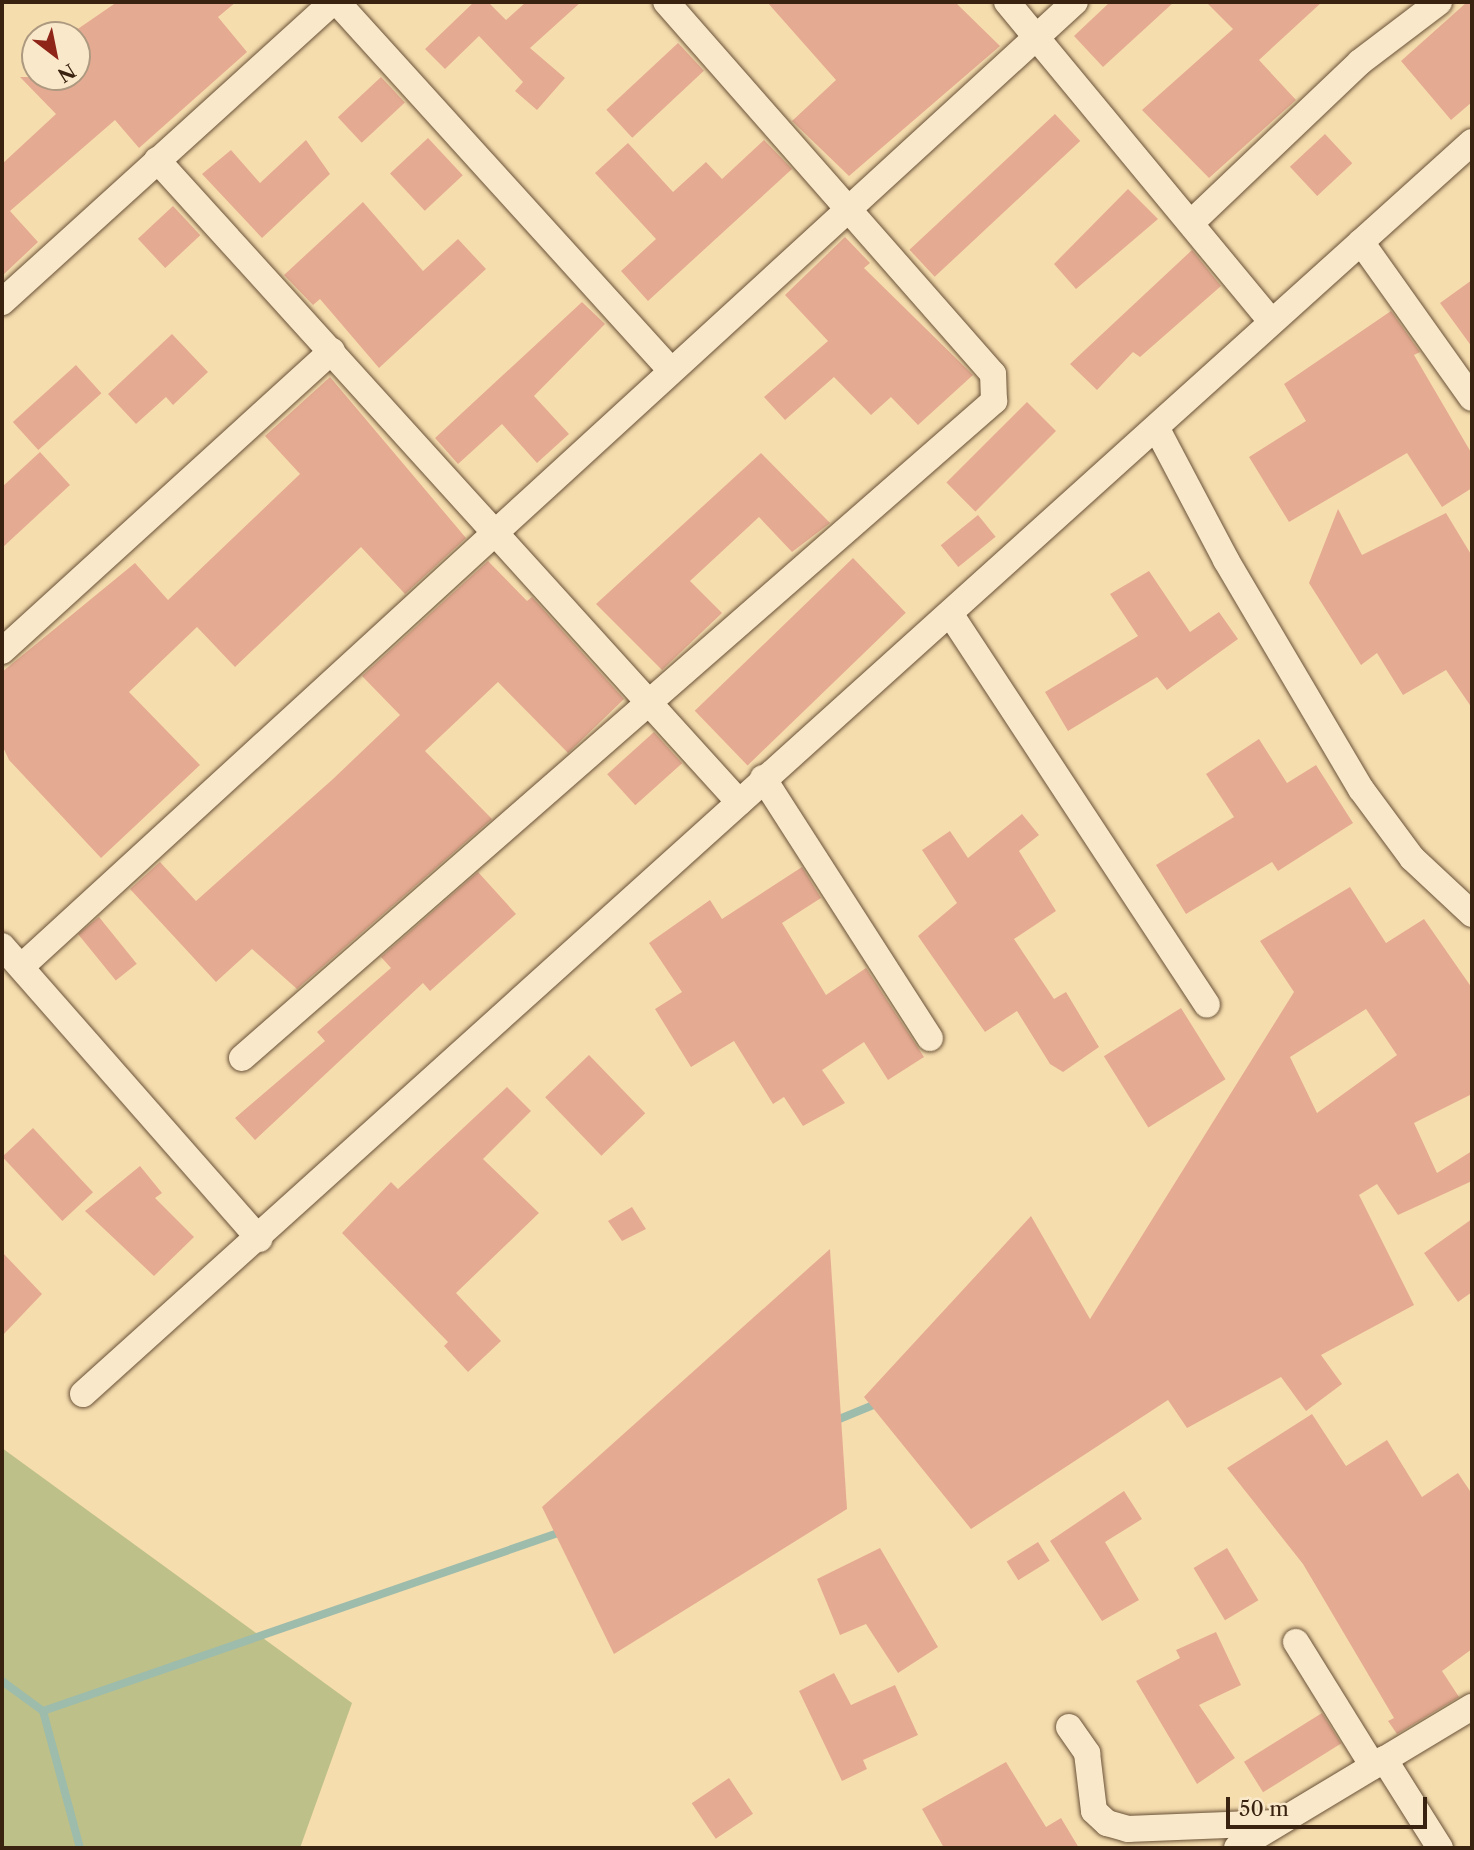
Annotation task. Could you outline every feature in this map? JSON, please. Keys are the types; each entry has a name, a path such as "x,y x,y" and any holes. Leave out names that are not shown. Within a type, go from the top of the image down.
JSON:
{"street":[{"path":"243,1058 652,705 994,401 993,374 845,210 666,2"},
{"path":"1007,2 1038,34 1272,322"},
{"path":"21,967 1074,2"},
{"path":"1191,223 1360,62 1438,2"},
{"path":"2,302 329,3 671,370"},
{"path":"83,1394 259,1239 763,778 951,615 1472,142"},
{"path":"157,160 739,802"},
{"path":"1361,242 1472,398"},
{"path":"2,651 332,351"},
{"path":"1157,429 1226,560 1361,789 1412,858 1472,914"},
{"path":"951,615 1207,1004"},
{"path":"763,778 930,1038"},
{"path":"2,946 259,1239"},
{"path":"1296,1642 1378,1763 1440,1848"},
{"path":"1237,1848 1472,1707"},
{"path":"1069,1727 1087,1753 1094,1811 1107,1823 1128,1829 1276,1823"}],"green space":[{"path":"2,1448 352,1703 300,1848 2,1848"}],"building":[{"path":"117,2 236,2 218,17 247,52 139,148 115,120 10,211 38,242 2,276 2,164 56,114 34,91 91,91 89,21"},
{"path":"474,2 488,2 506,20 526,2 581,2 530,48 565,78 537,110 515,91 523,82 479,36 445,69 425,49"},
{"path":"767,2 955,2 1000,46 849,176 792,121 836,80"},
{"path":"1110,2 1174,2 1103,67 1074,36"},
{"path":"1206,2 1322,2 1259,60 1296,100 1209,178 1142,110 1233,29"},
{"path":"1467,2 1472,2 1472,102 1451,120 1401,61"},
{"path":"678,43 704,71 632,138 606,110"},
{"path":"381,77 405,103 362,143 338,117"},
{"path":"1055,114 1080,141 935,277 909,250"},
{"path":"1325,134 1352,163 1317,196 1290,167"},
{"path":"428,138 463,175 425,211 390,173"},
{"path":"306,140 330,174 262,238 202,174 231,150 260,183"},
{"path":"764,140 792,169 648,301 621,271 656,239 595,173 628,143 673,192 706,162 722,179"},
{"path":"1128,189 1158,219 1076,289 1054,264"},
{"path":"363,202 423,271 458,239 486,269 379,368 320,299 313,305 284,275"},
{"path":"173,206 200,235 165,268 138,239"},
{"path":"845,237 870,263 864,268 973,375 918,425 891,397 871,415 834,377 785,420 764,397 828,341 785,295"},
{"path":"1192,250 1221,286 1140,357 1133,352 1097,390 1070,364"},
{"path":"1472,280 1472,347 1440,303"},
{"path":"582,302 605,324 534,396 569,434 537,463 502,424 458,464 435,438"},
{"path":"1391,311 1420,352 1414,355 1472,454 1472,488 1442,507 1407,453 1289,522 1249,457 1306,421 1284,384"},
{"path":"172,334 208,372 173,405 166,397 136,424 108,394"},
{"path":"76,365 101,393 38,450 13,422"},
{"path":"330,377 466,538 405,594 361,547 235,667 197,627 129,692 200,765 101,858 9,760 2,745 2,672 135,563 168,600 300,474 265,436"},
{"path":"1027,402 1056,431 975,512 946,483"},
{"path":"40,452 70,485 2,548 2,487"},
{"path":"761,453 830,523 792,552 759,517 690,581 722,613 662,670 596,604"},
{"path":"1338,509 1362,555 1446,513 1472,556 1472,708 1446,670 1403,695 1377,653 1361,665 1309,583"},
{"path":"978,515 996,537 958,567 941,545"},
{"path":"853,558 906,613 748,765 695,711"},
{"path":"488,561 527,601 532,597 624,699 568,753 498,682 425,751 492,819 297,989 252,949 216,982 130,889 160,862 196,901 333,779 400,715 362,676"},
{"path":"1149,571 1190,632 1219,612 1238,639 1167,690 1157,677 1068,731 1045,692 1138,636 1110,594"},
{"path":"654,732 682,763 635,805 607,774"},
{"path":"1259,739 1287,783 1316,765 1353,823 1278,871 1272,862 1186,914 1156,865 1234,817 1206,774"},
{"path":"1022,814 1039,835 1019,851 1056,911 1014,939 1054,999 1066,992 1099,1047 1063,1072 1050,1064 1017,1011 985,1032 918,936 957,903 922,850 950,831 968,858"},
{"path":"802,867 821,898 782,923 826,995 866,968 924,1057 888,1080 864,1042 822,1070 845,1103 803,1126 784,1097 773,1104 734,1041 691,1067 655,1009 682,992 649,943 710,900 722,919"},
{"path":"478,872 516,914 430,991 423,983 255,1140 235,1118 325,1041 317,1032 391,968 381,957"},
{"path":"1350,887 1386,943 1424,919 1472,988 1472,1094 1414,1123 1437,1173 1472,1151 1472,1181 1398,1215 1377,1184 1359,1195 1414,1305 1321,1355 1342,1384 1306,1411 1281,1377 1187,1428 1168,1400 971,1529 864,1397 1031,1216 1090,1319 1294,992 1260,941","holes":["1366,1009 1397,1055 1317,1113 1290,1057"]},
{"path":"99,917 137,964 116,981 78,934"},
{"path":"1181,1008 1226,1079 1148,1127 1104,1056"},
{"path":"589,1055 645,1113 601,1156 545,1097"},
{"path":"507,1087 531,1111 483,1159 539,1213 456,1293 501,1341 468,1372 444,1346 448,1342 342,1233 391,1182 398,1189"},
{"path":"33,1128 93,1192 62,1221 2,1157"},
{"path":"140,1166 162,1193 155,1198 194,1237 154,1276 85,1211"},
{"path":"632,1207 646,1229 622,1241 608,1221"},
{"path":"1472,1219 1472,1292 1458,1302 1424,1253"},
{"path":"830,1249 847,1509 614,1654 542,1507"},
{"path":"2,1252 42,1294 2,1336"},
{"path":"1312,1414 1346,1466 1387,1440 1422,1497 1458,1473 1472,1494 1472,1649 1442,1671 1459,1697 1397,1734 1388,1721 1394,1718 1303,1564 1227,1468"},
{"path":"1124,1491 1142,1519 1105,1542 1139,1600 1102,1621 1050,1541"},
{"path":"1038,1542 1050,1561 1018,1580 1007,1562"},
{"path":"880,1548 938,1647 898,1673 866,1624 840,1635 817,1579"},
{"path":"1227,1548 1258,1600 1225,1620 1194,1568"},
{"path":"1216,1632 1241,1685 1199,1705 1235,1758 1197,1784 1136,1681 1180,1658 1176,1650"},
{"path":"834,1673 851,1705 895,1685 918,1735 863,1760 867,1769 842,1781 799,1691"},
{"path":"1322,1713 1341,1744 1263,1792 1244,1762"},
{"path":"1006,1762 1046,1827 1061,1818 1079,1848 944,1848 922,1809"},
{"path":"729,1778 753,1814 716,1839 692,1803"}],"waterway":[{"path":"832,1422 878,1403"},
{"path":"43,1711 564,1531"},
{"path":"2,1681 43,1711 80,1848"}]}
